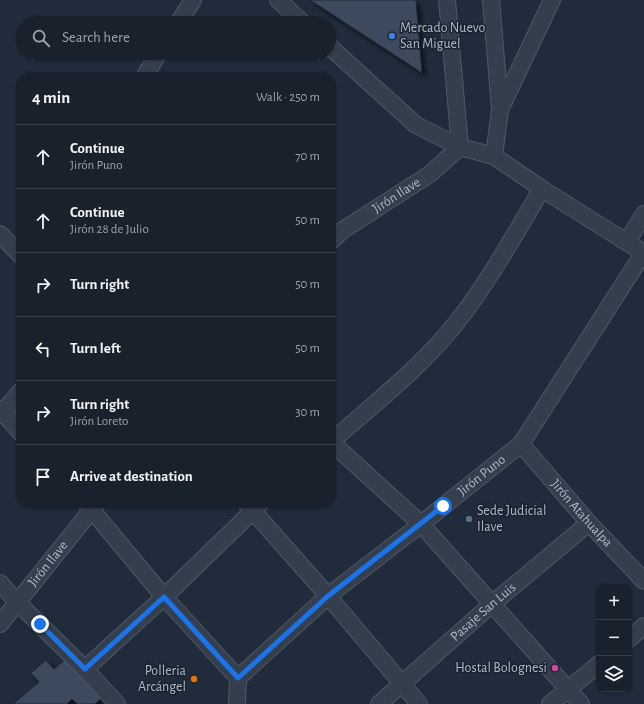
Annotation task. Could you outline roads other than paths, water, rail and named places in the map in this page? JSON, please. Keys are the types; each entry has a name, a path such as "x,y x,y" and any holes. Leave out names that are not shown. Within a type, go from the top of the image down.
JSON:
{"street":[{"path":"183,16 193,0"},
{"path":"278,0 295,16"},
{"path":"447,0 460,147"},
{"path":"491,0 500,110 494,156"},
{"path":"500,110 552,0"},
{"path":"336,52 416,125 460,147 494,156 542,189 644,252"},
{"path":"147,72 155,60"},
{"name":"Jirón Ilave","path":"336,236 430,174 460,147"},
{"path":"336,438 408,375 447,334 479,292 542,189"},
{"path":"627,242 644,214"},
{"path":"0,234 16,251"},
{"name":"Jirón Puno","path":"238,678 328,596 521,444 644,252"},
{"path":"16,396 1,412 16,428"},
{"name":"Jirón Atahualpa","path":"521,444 589,523 644,581"},
{"path":"336,447 421,524 581,704"},
{"name":"Jirón Ilave","path":"0,624 89,508"},
{"path":"93,508 164,597 238,678 237,704"},
{"path":"85,669 164,597 250,508"},
{"path":"255,508 419,704"},
{"name":"Pasaje San Luis","path":"379,704 492,604 589,523"},
{"path":"0,583 17,602 85,669 117,704"},
{"path":"632,636 644,626"},
{"path":"550,704 596,667"}],"place":[{"name":"Mercado Nuevo San Miguel","path":"392,36"},
{"name":"Sede Judicial Ilave","path":"469,519"},
{"name":"Hostal Bolognesi","path":"555,668"},
{"name":"Polleria Arcángel","path":"194,679"}]}
